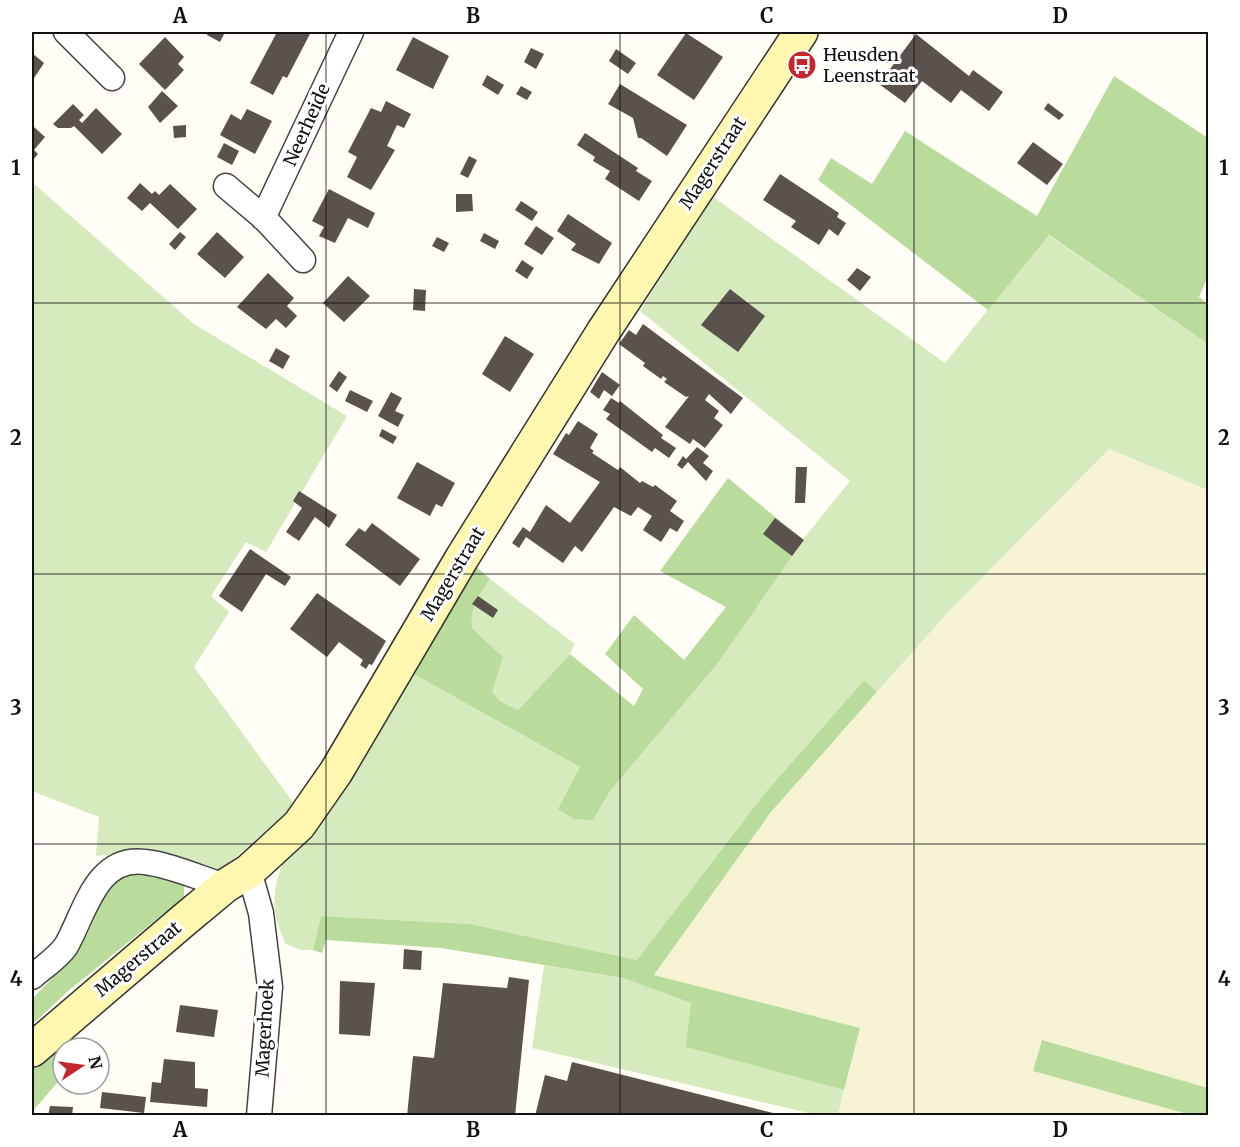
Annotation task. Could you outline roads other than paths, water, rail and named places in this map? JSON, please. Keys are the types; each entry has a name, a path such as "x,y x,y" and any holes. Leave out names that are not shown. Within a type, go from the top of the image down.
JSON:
{"street":[{"path":"66,32 112,78"},
{"name":"Neerheide","path":"263,218 351,32"},
{"name":"Magerstraat","path":"32,1050 299,825 336,772 462,558 603,332 801,32"},
{"path":"226,186 263,218 303,260"},
{"path":"32,977 65,948 90,897 107,870 116,864 145,862 237,879"},
{"name":"Magerhoek","path":"237,879 261,914 270,987 259,1116"}],"place":[{"name":"Heusden Leenstraat","path":"802,65"}]}
